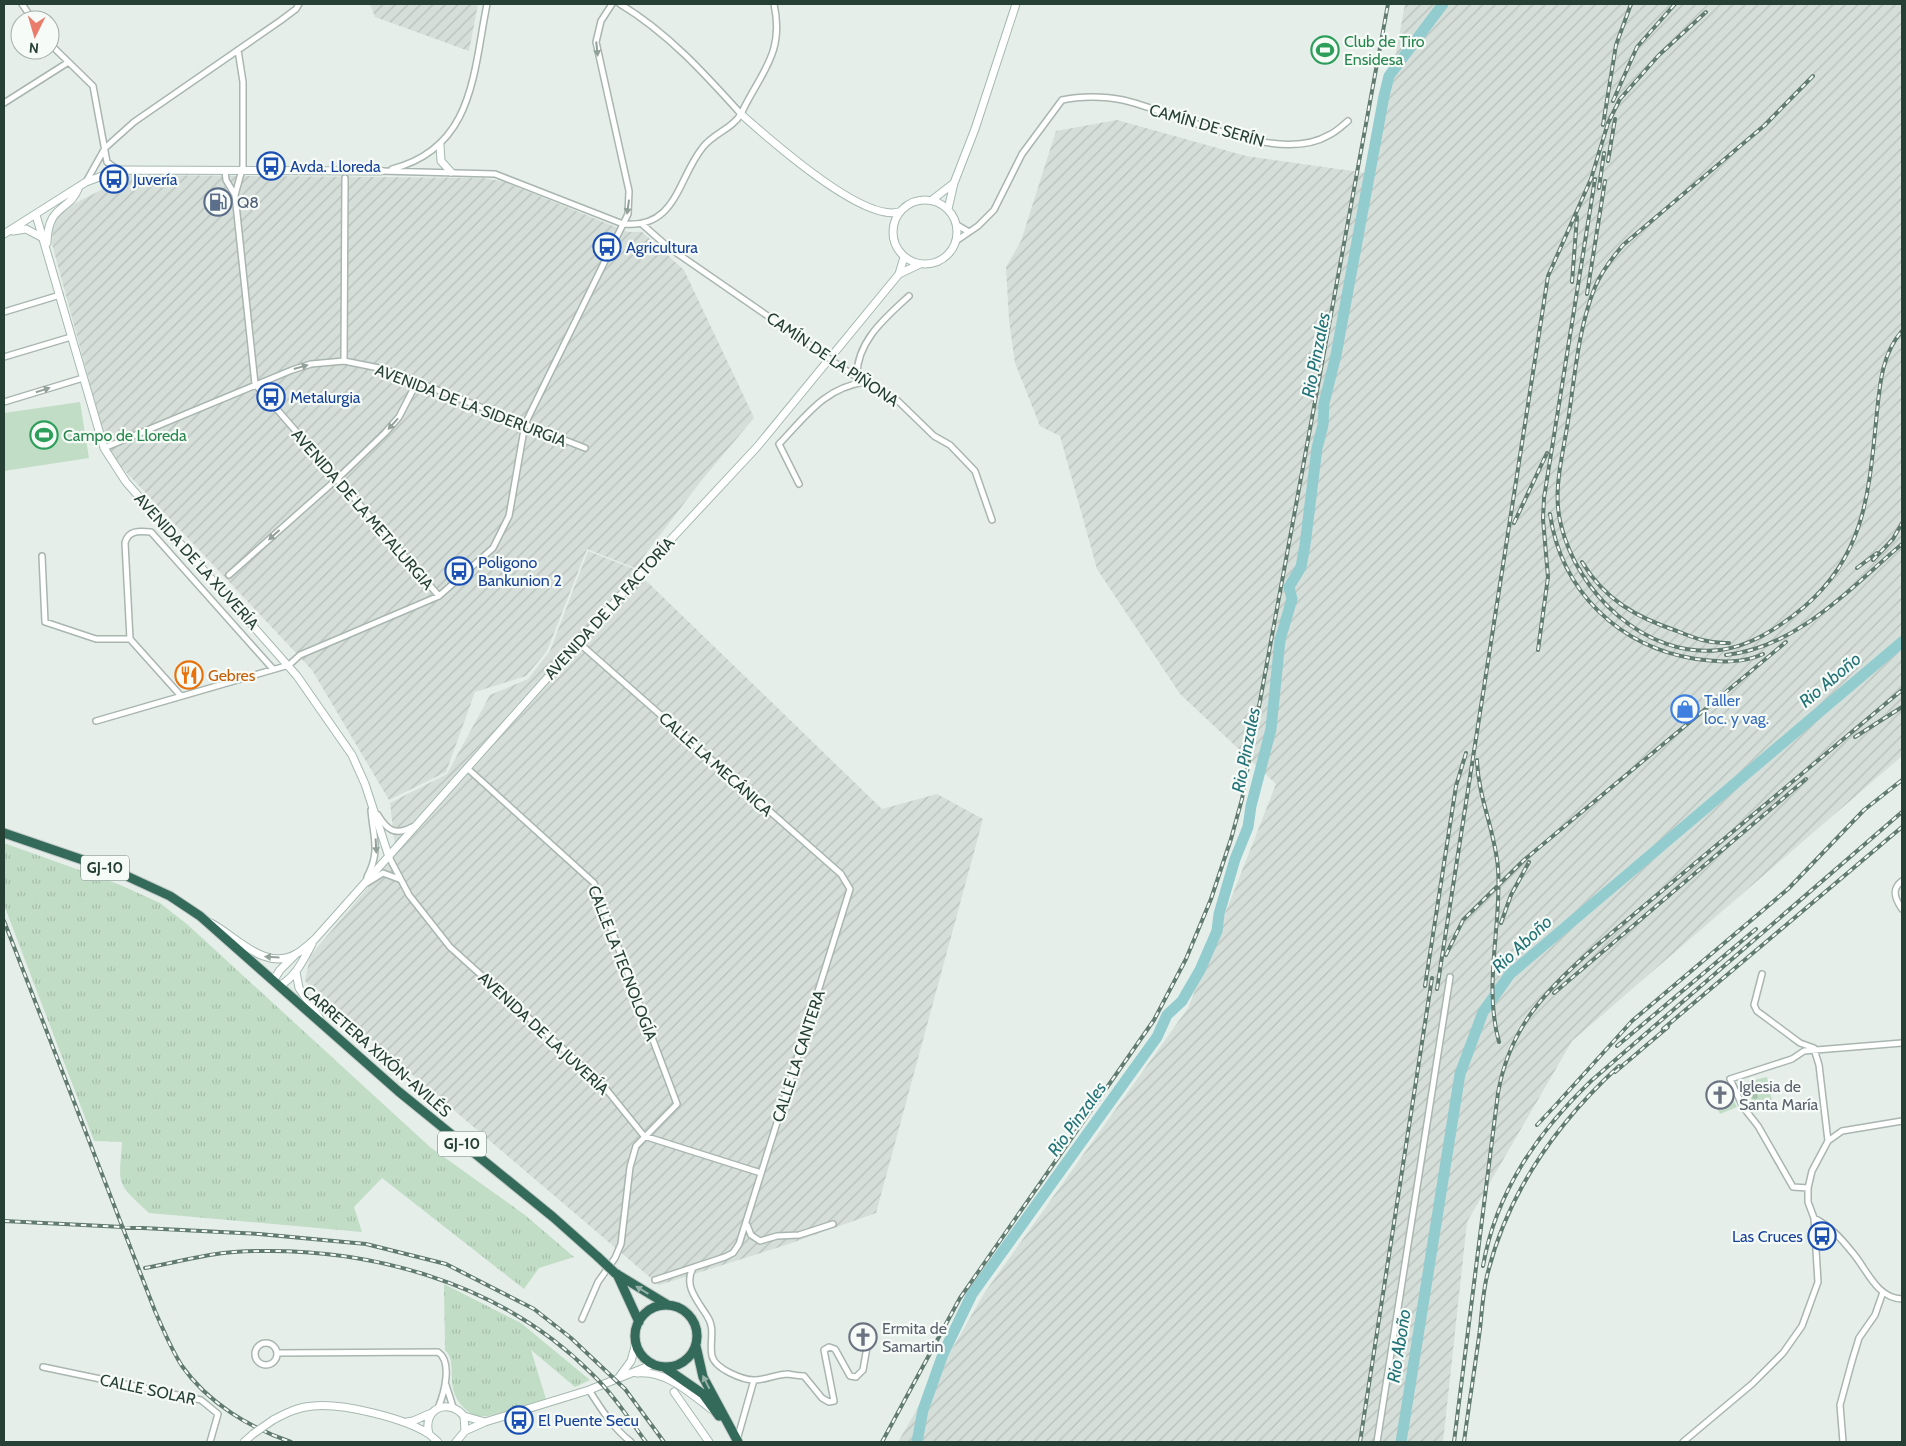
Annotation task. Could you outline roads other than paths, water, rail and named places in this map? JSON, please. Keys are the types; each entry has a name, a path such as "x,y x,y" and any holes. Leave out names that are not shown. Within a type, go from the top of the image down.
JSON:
{"highway":[{"name":"CARRETERA XIXÓN-AVILÉS","path":"4,833 118,872 170,896 200,916 398,1091 553,1217 616,1274 668,1305"},
{"name":"CARRETERA XIXÓN-AVILÉS","path":"616,1274 639,1322"},
{"path":"668,1305 656,1307 646,1313 639,1322 636,1343 646,1360 659,1366 703,1394 737,1441"},
{"name":"GJ-10","path":"668,1305 678,1307 688,1313 694,1322 697,1333 696,1346 703,1377 737,1441"},
{"path":"659,1366 682,1363 690,1356 696,1346"}],"street":[{"path":"83,184 105,148 169,96 296,9 299,4"},
{"path":"382,172 418,160 440,145 454,129 465,109 487,4"},
{"path":"96,721 289,664 300,656 439,596 493,548 509,516 525,424 623,224 629,208 629,190 596,42 601,21 612,4"},
{"path":"620,4 666,36 690,58 741,114 789,157 827,184 881,212 893,228"},
{"path":"6,233 83,184 118,170 484,172 505,177 623,224 643,224 653,221 672,201 704,146 712,137 737,122 775,49 777,24 774,4"},
{"path":"948,209 954,183 975,129 1016,4"},
{"path":"238,50 243,82 242,170 235,195 255,384"},
{"path":"60,55 93,86 107,162 118,170"},
{"path":"4,103 67,63"},
{"name":"CAMÍN DE SERÍN","path":"969,232 994,210 1022,154 1062,100 1102,98 1122,100 1221,131 1283,145 1329,136 1348,122"},
{"path":"440,145 441,161 451,172"},
{"path":"225,170 226,180 235,195"},
{"path":"344,361 345,178"},
{"path":"932,200 954,183"},
{"name":"AVENIDA DE LA XUVERÍA","path":"47,246 51,219 61,207 75,198 83,184"},
{"path":"956,225 969,232 956,241 946,256 930,264 920,264 904,257 895,244 893,228 899,212 914,201 932,200 948,209 956,225 956,241"},
{"path":"881,212 899,212"},
{"name":"AVENIDA DE LA XUVERÍA","path":"36,215 47,246 104,448 126,482 289,664 352,755 389,857"},
{"name":"CAMÍN DE LA PIÑONA","path":"643,224 668,247 846,372 898,401 934,436 950,445 975,471 992,520"},
{"path":"6,233 26,229 44,238"},
{"name":"AVENIDA DE LA FACTORÍA","path":"315,939 296,972 288,981 276,984 280,970 315,939 579,642 757,447 899,274 904,257"},
{"name":"AVENIDA DE LA FACTORÍA","path":"899,274 920,264"},
{"path":"4,312 60,295"},
{"path":"857,377 857,364 860,354 881,322 909,296"},
{"path":"4,357 71,336"},
{"name":"AVENIDA DE LA SIDERURGIA","path":"104,448 255,384 311,364 344,361 384,369 585,448"},
{"path":"4,402 83,378"},
{"path":"229,575 337,479 399,417 418,382"},
{"path":"799,484 779,444 827,394 840,387 865,382"},
{"name":"AVENIDA DE LA METALURGIA","path":"255,384 439,596"},
{"path":"181,696 130,639 125,543 131,533 151,532 273,669"},
{"path":"42,556 45,622 96,639 130,639"},
{"name":"CALLE LA MECÁNICA","path":"579,642 841,874 850,889"},
{"name":"CALLE LA TECNOLOGÍA","path":"467,768 594,883 677,1104 644,1136"},
{"path":"371,804 385,827 390,831 406,831 418,824"},
{"path":"362,886 373,866 377,850 371,804"},
{"name":"AVENIDA DE LA JUVERÍA","path":"389,857 409,895 450,947 602,1084 644,1136"},
{"path":"362,886 383,874 391,874 401,880"},
{"path":"1902,881 1896,886 1895,893 1896,901 1902,909"},
{"name":"CALLE LA CANTERA","path":"655,1280 693,1268 733,1252 739,1244 850,889"},
{"path":"200,916 226,931 257,954 274,958 295,955"},
{"path":"296,972 299,988 304,998 328,1030"},
{"path":"1762,974 1754,1005 1757,1011 1800,1043 1814,1048"},
{"path":"1378,1442 1450,976"},
{"path":"1808,1188 1793,1187 1758,1126 1743,1107 1730,1079 1792,1059 1804,1051 1814,1048 1902,1043"},
{"path":"1814,1048 1819,1065 1828,1141"},
{"path":"1683,1442 1752,1384 1783,1353 1802,1326 1818,1282 1814,1218 1808,1202 1808,1188 1812,1171 1828,1141 1842,1131 1902,1121"},
{"path":"582,1319 598,1282 615,1258 622,1240 630,1167 636,1146 644,1136 761,1173"},
{"path":"1814,1218 1828,1226 1853,1252 1874,1284 1883,1292 1902,1299"},
{"path":"746,1222 751,1236 760,1241 777,1236 799,1235 833,1224"},
{"path":"693,1268 690,1274 694,1298 713,1325 712,1357 715,1362 744,1378 754,1380 788,1374 804,1376 822,1398 829,1402 834,1401 824,1350 829,1347 835,1349 850,1376 856,1377 863,1370 867,1347"},
{"path":"1843,1442 1840,1405 1859,1338 1875,1315 1883,1292"},
{"path":"268,1342 275,1346 278,1353 276,1360 266,1365 257,1360 254,1354 257,1346 268,1342"},
{"path":"623,1375 635,1352 636,1343"},
{"path":"278,1353 432,1351 442,1355 444,1360 446,1383 453,1406 464,1416 485,1422"},
{"path":"456,1442 465,1431 485,1422 589,1390 623,1375 659,1366"},
{"name":"CALLE SOLAR","path":"43,1367 201,1400 218,1414 210,1442"},
{"path":"623,1375 643,1372 673,1381 719,1415"},
{"path":"737,1441 754,1380"},
{"path":"434,1440 428,1419 446,1383"},
{"path":"589,1390 602,1412 621,1434 631,1442"},
{"path":"674,1392 709,1442"},
{"path":"244,1442 273,1420 296,1409 331,1406 405,1422 413,1421 434,1410 453,1406"},
{"path":"464,1416 465,1431"},
{"path":"405,1422 434,1440"}],"waterway":[{"name":"Rio Pinzales","path":"917,1442 923,1410 943,1354 972,1294 1157,1037 1167,1015 1182,1001 1200,970 1217,931 1219,914 1235,859 1248,827 1251,806 1271,729 1280,640 1292,599 1289,587 1301,567 1317,448 1323,425 1324,403 1336,355 1384,96 1389,76 1443,4"},
{"name":"Rio Aboño","path":"1401,1442 1460,1074 1483,1012 1510,974 1902,642"}],"railway":[{"path":"882,1442 960,1298 1154,1020 1186,959 1211,899 1242,799 1388,4"},
{"path":"1603,125 1616,45 1631,4"},
{"path":"1613,101 1637,47 1675,4"},
{"path":"1437,989 1548,276 1591,179 1608,123 1620,99 1659,55 1706,12"},
{"path":"1813,76 1765,125 1623,245 1595,287 1589,303 1578,353 1559,473 1558,499 1561,525 1569,550 1582,574 1599,596 1618,616 1641,632 1666,644 1692,650 1720,650 1754,640 1785,622 1804,607 1825,586 1841,565 1853,542 1867,493 1883,369 1890,349 1902,331"},
{"path":"1608,161 1615,119"},
{"path":"1599,188 1604,153"},
{"path":"1538,650 1548,577 1543,519 1544,498 1595,179"},
{"path":"1587,294 1605,181"},
{"path":"1572,282 1577,217"},
{"path":"1514,523 1547,453"},
{"path":"1550,514 1556,542 1567,567 1581,591 1598,611 1619,628 1642,642 1668,652 1696,659 1738,661 1763,654"},
{"path":"1873,560 1893,539 1902,523"},
{"path":"1726,655 1752,650 1800,628 1822,613 1902,544"},
{"path":"1857,568 1877,553"},
{"path":"1582,562 1611,597 1635,613 1662,626 1696,638 1715,643 1729,643"},
{"path":"1446,955 1463,920 1524,860 1786,642"},
{"path":"1454,1442 1498,1093 1511,1048 1521,1028 1547,994 1596,946 1902,690"},
{"path":"1855,737 1902,707"},
{"path":"1425,986 1456,786 1466,753"},
{"path":"1477,760 1480,787 1494,841 1498,868 1499,890 1493,998 1499,1042"},
{"path":"1554,993 1806,779"},
{"path":"1553,1108 1632,1021 1788,889 1864,810 1902,780"},
{"path":"1483,1266 1489,1239 1509,1189 1537,1143 1571,1101 1591,1081 1902,812"},
{"path":"1663,1029 1902,827"},
{"path":"1501,923 1511,895 1529,862"},
{"path":"4,921 155,1311 174,1353 192,1379 217,1403 245,1422 291,1442"},
{"path":"1617,1046 1756,929"},
{"path":"1360,1442 1432,978"},
{"path":"1615,1072 1668,1027"},
{"path":"1464,1442 1485,1286 1497,1242 1522,1186 1538,1160 1575,1111 1619,1066"},
{"path":"1537,1125 1554,1107"},
{"path":"4,1221 259,1234 366,1244 446,1264 534,1309 571,1338 625,1389 664,1442"},
{"path":"145,1268 223,1253 283,1251 331,1255 380,1263 427,1275 472,1292 515,1315 555,1342 600,1382 646,1442"}],"place":[{"name":"Club de Tiro Ensidesa","path":"1325,50"},
{"name":"Avda. Lloreda","path":"271,166"},
{"name":"Juvería","path":"114,179"},
{"name":"Q8","path":"218,202"},
{"name":"Agricultura","path":"607,247"},
{"name":"Metalurgia","path":"271,397"},
{"name":"Campo de Lloreda","path":"44,435"},
{"name":"Poligono Bankunion 2","path":"459,571"},
{"name":"Gebres","path":"189,675"},
{"name":"Taller loc. y vag.","path":"1685,709"},
{"name":"Iglesia de Santa María","path":"1720,1095"},
{"name":"Las Cruces","path":"1822,1236"},
{"name":"Ermita de Samartin","path":"863,1337"},
{"name":"El Puente Secu","path":"519,1420"}]}
